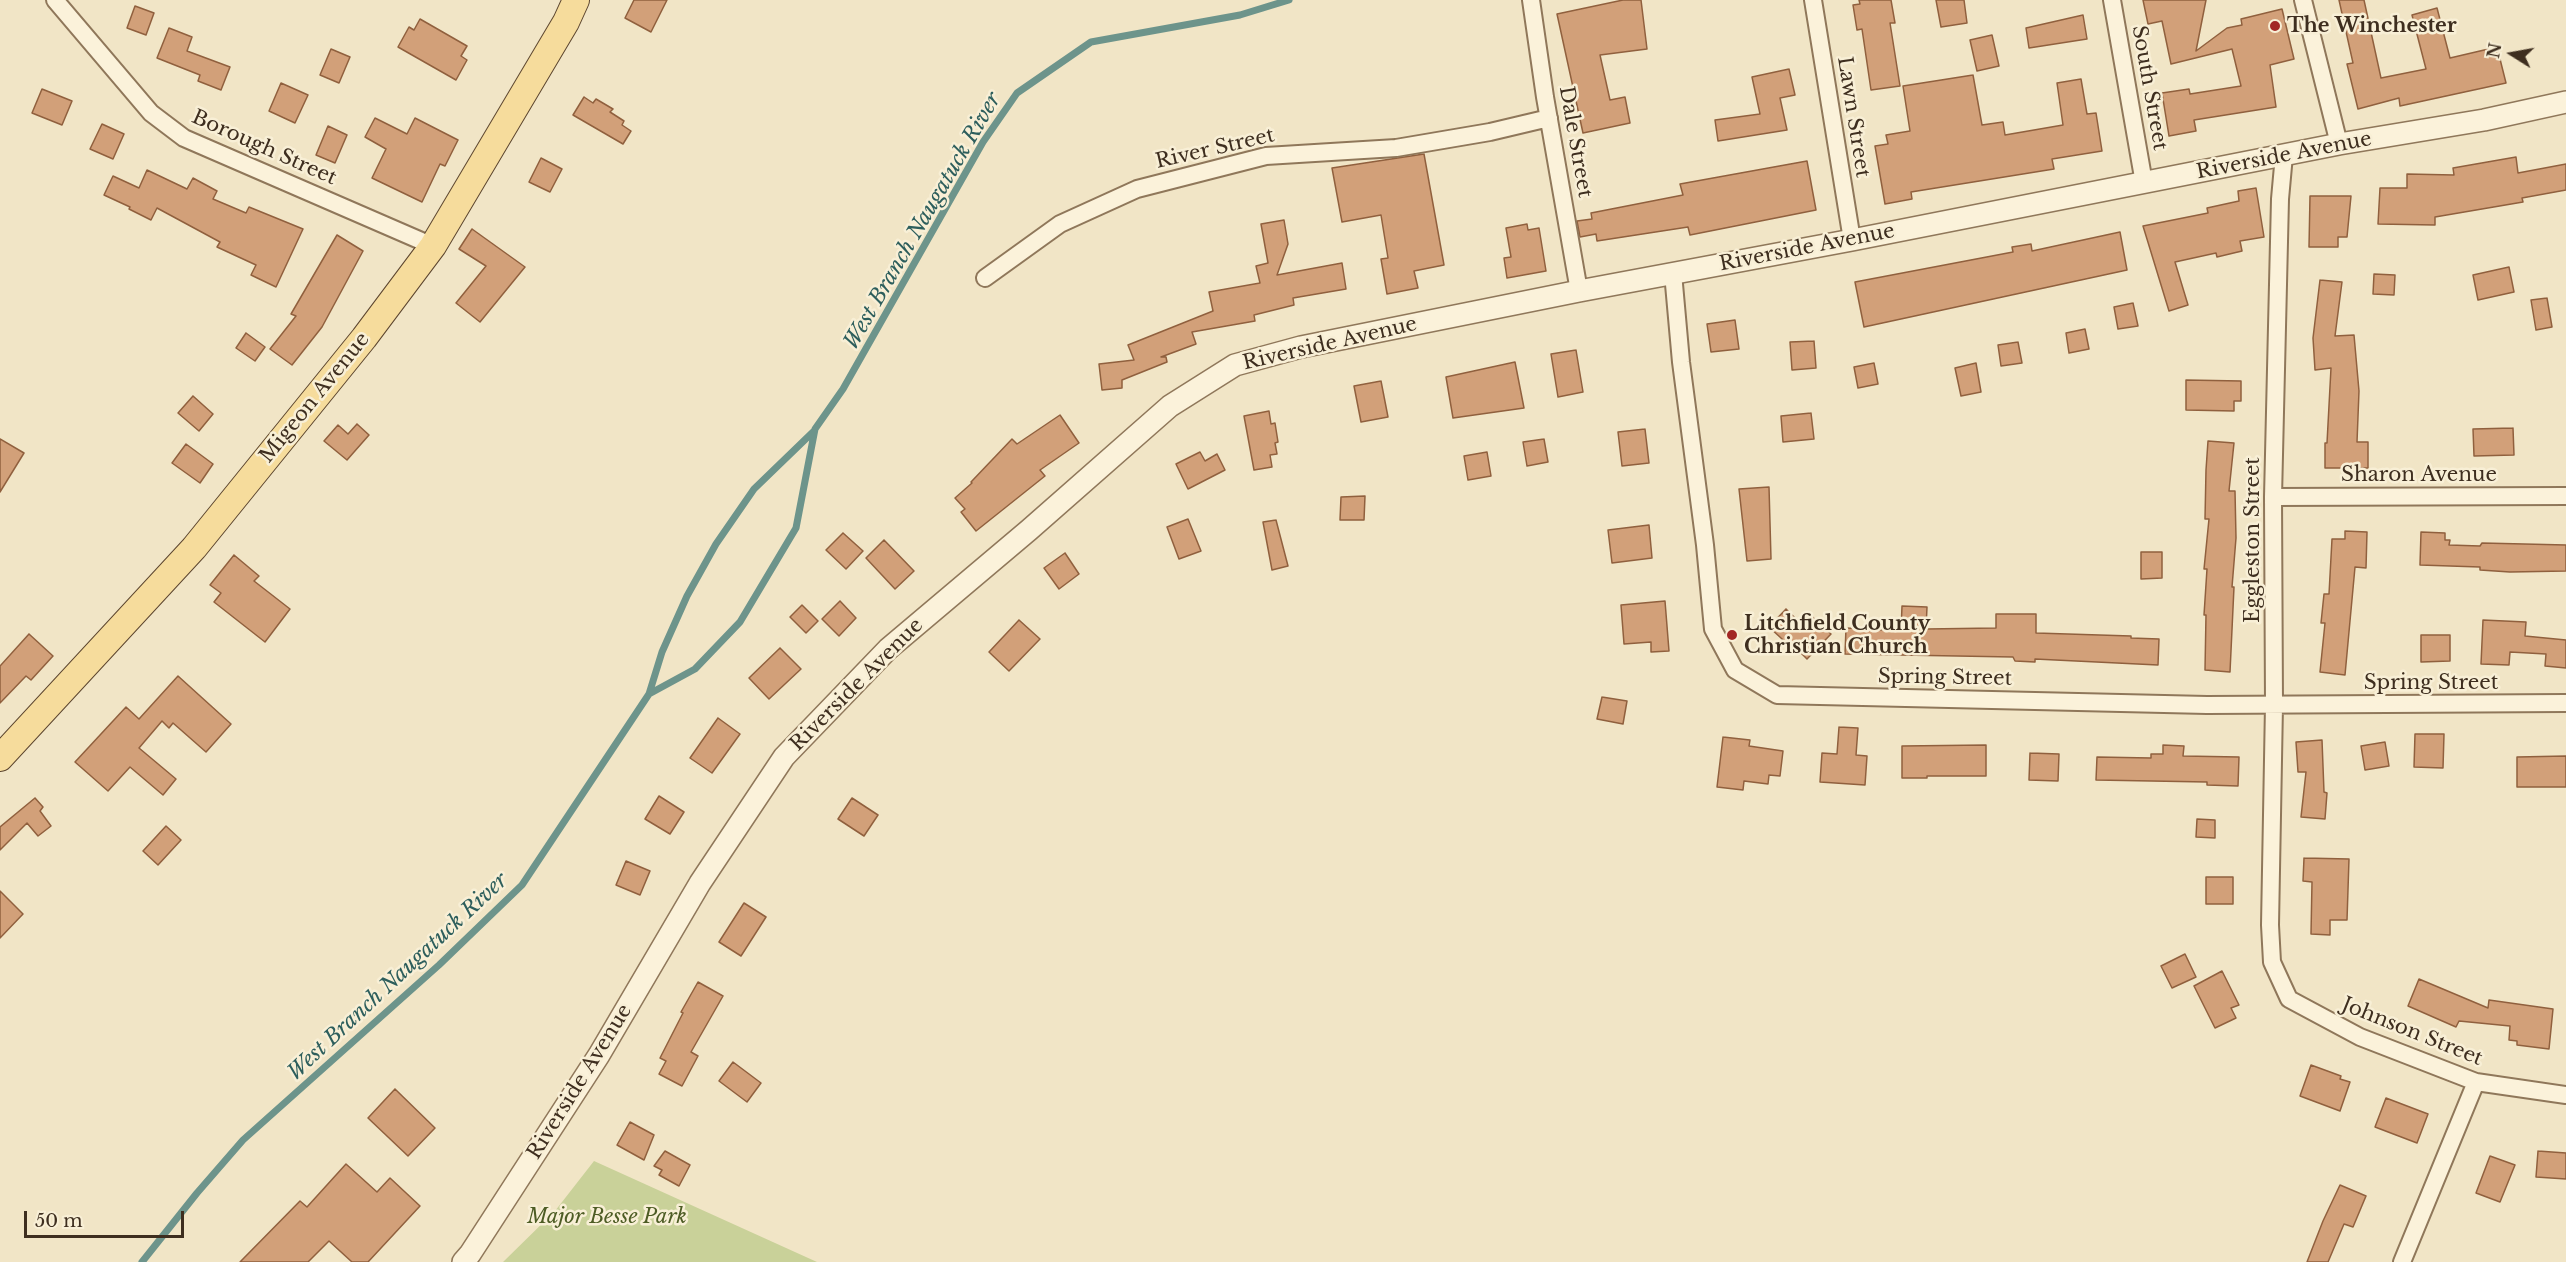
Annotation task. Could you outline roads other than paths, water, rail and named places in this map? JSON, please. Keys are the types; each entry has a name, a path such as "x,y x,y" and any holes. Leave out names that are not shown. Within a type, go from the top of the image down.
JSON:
{"main road":[{"name":"Migeon Avenue","path":"0,758 194,548 364,338 433,246 566,22 576,0"}],"street":[{"name":"Borough Street","path":"55,0 151,113 184,138 433,246"},
{"name":"Dale Street","path":"1531,0 1579,291"},
{"name":"Lawn Street","path":"1812,0 1852,240"},
{"name":"South Street","path":"2112,0 2144,183"},
{"path":"2303,0 2339,144"},
{"name":"Riverside Avenue","path":"463,1262 599,1055 700,883 784,758 888,649 1029,530 1170,406 1235,365 1301,347 1579,291 2339,144 2484,120 2566,102"},
{"name":"River Street","path":"985,279 1060,224 1137,189 1266,156 1396,148 1490,132 1549,118"},
{"name":"Eggleston Street","path":"2270,925 2274,705 2273,497 2280,200 2284,155"},
{"name":"Spring Street","path":"1673,273 1681,362 1706,545 1713,629 1735,670 1777,695 2274,705 2566,704"},
{"name":"Sharon Avenue","path":"2273,497 2566,496"},
{"name":"Johnson Street","path":"2270,925 2272,962 2289,999 2360,1037 2476,1082 2566,1095"},
{"path":"2402,1262 2476,1082"}],"waterway":[{"name":"West Branch Naugatuck River","path":"142,1262 243,1140 439,965 522,885 649,694 695,669 740,622 796,528 815,429 843,389 983,142 1017,93 1091,42 1240,15 1289,0"},
{"name":"West Branch Naugatuck River","path":"649,694 662,652 687,596 716,544 754,489 814,431"}],"place":[{"name":"The Winchester","path":"2275,26"},
{"name":"Litchfield County Christian Church","path":"1732,635"}],"park label":[{"name":"Major Besse Park","path":"607,1217"}]}
